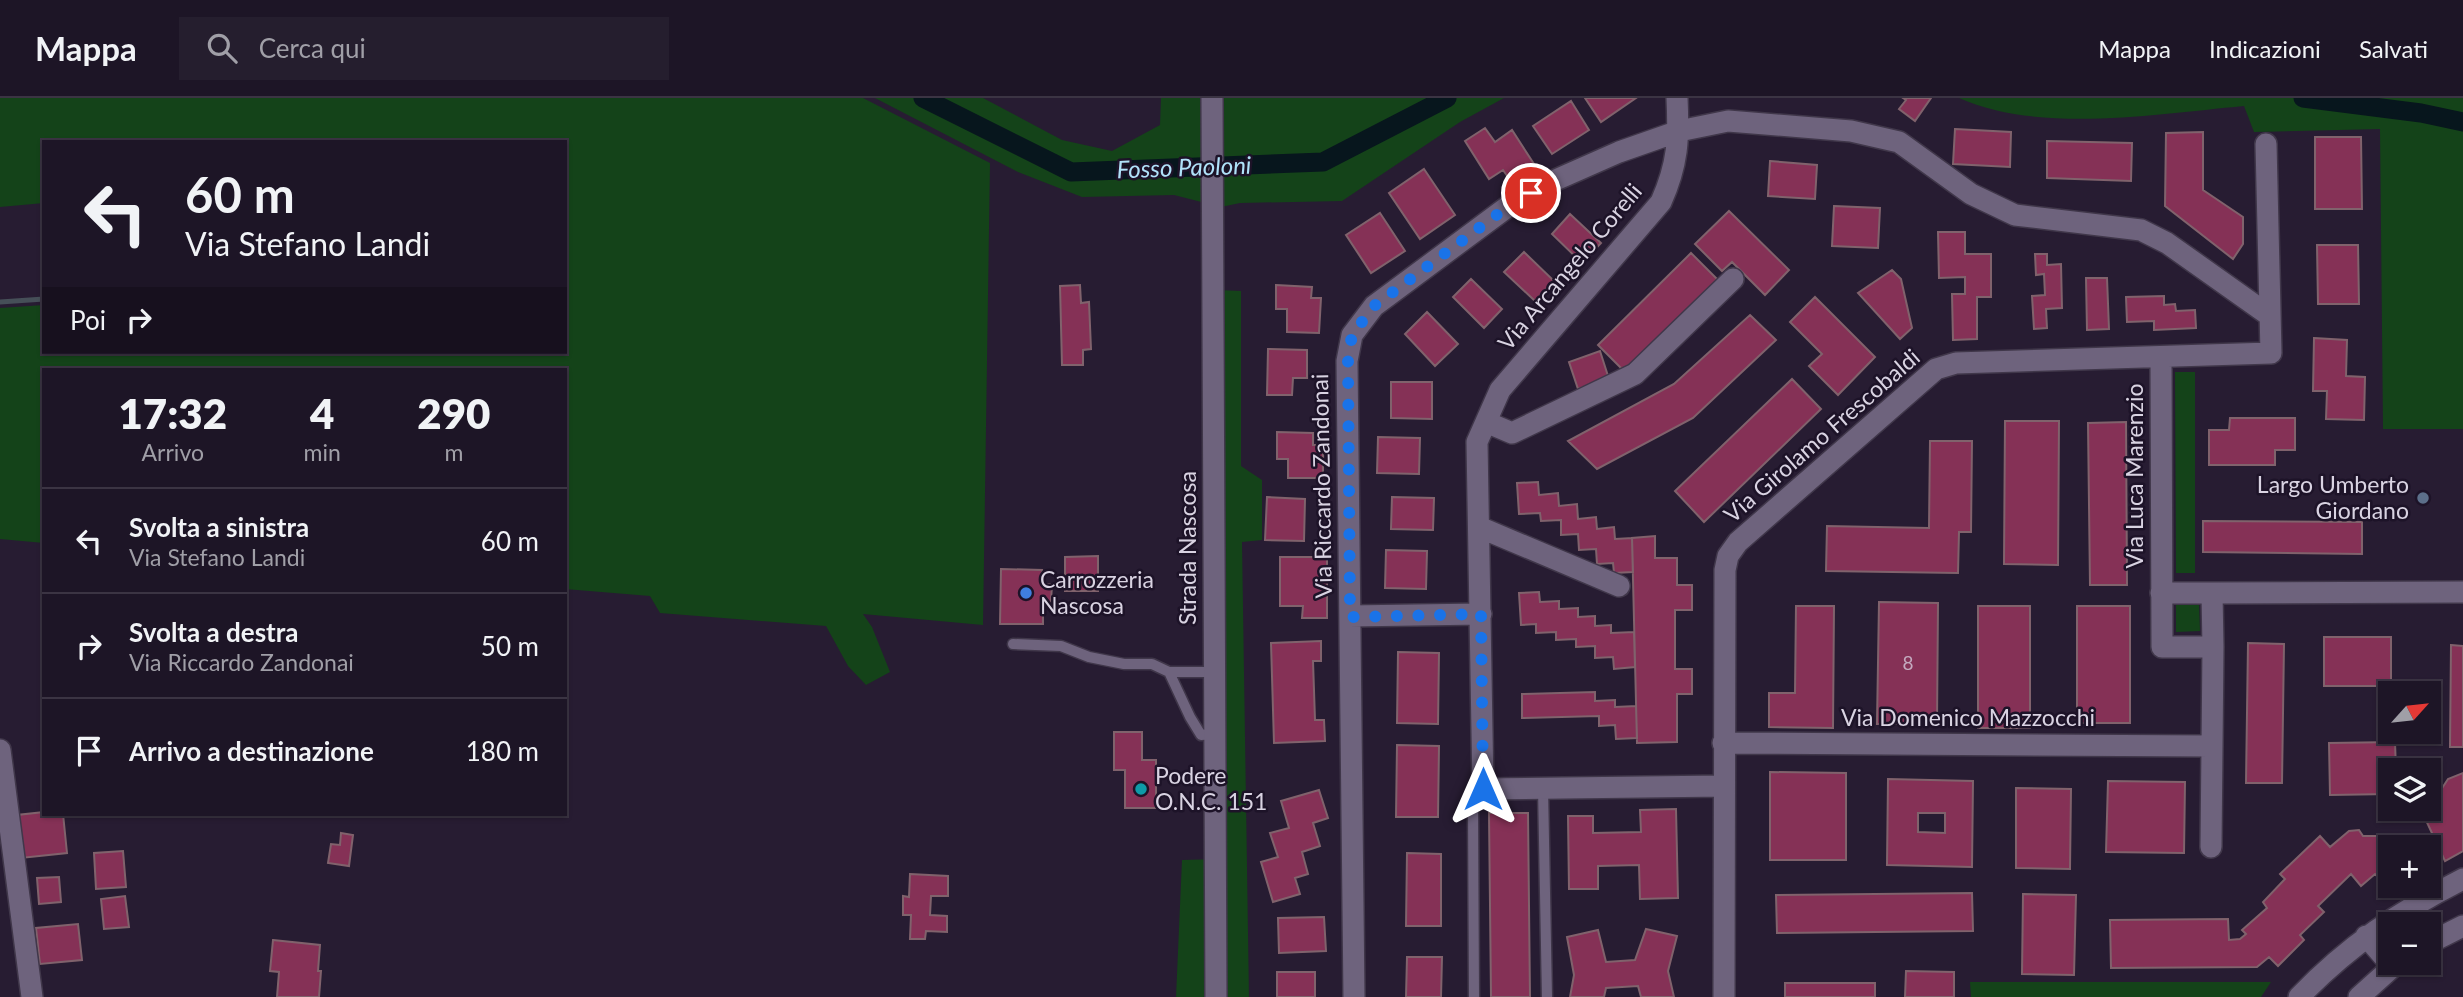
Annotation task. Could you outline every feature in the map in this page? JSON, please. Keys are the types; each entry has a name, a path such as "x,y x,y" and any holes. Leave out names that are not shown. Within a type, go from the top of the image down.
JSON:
{"street":[{"name":"Strada Nascosa","path":"1212,98 1216,997"},
{"name":"Via Arcangelo Corelli","path":"1483,789 1477,442 1500,390 1661,202 1673,174 1679,131 1678,98"},
{"name":"Via Riccardo Zandonai","path":"1354,997 1348,360 1352,335 1374,306 1510,205 1551,181 1619,152 1679,131 1728,121 1851,131 1899,142 1971,194 2015,215 2141,230 2166,243 2270,316"},
{"path":"2266,144 2270,316"},
{"path":"1486,422 1512,433 1635,374 1733,279"},
{"name":"Via Girolamo Frescobaldi","path":"1724,997 1725,570 1728,556 1738,542 1936,369 1956,363 2271,353 2270,316"},
{"name":"Via Luca Marenzio","path":"2161,358 2162,647 2213,647"},
{"path":"1479,527 1619,586"},
{"name":"Via Luca Marenzio","path":"2161,593 2463,592"},
{"path":"2211,846 2212,593"},
{"path":"1350,617 1481,614"},
{"name":"Via Domenico Mazzocchi","path":"1723,743 2211,746"},
{"path":"0,750 10,915 32,997"},
{"path":"1483,789 1723,786"},
{"path":"2299,997 2323,972 2366,936 2399,913 2463,879"},
{"path":"2441,937 2463,926"},
{"path":"2366,936 2378,948"},
{"path":"2359,997 2383,975"}],"lane":[{"path":"1013,644 1061,646 1089,657 1124,664 1152,664 1169,672 1215,672"},
{"path":"1169,672 1201,735 1215,734"},
{"path":"1543,788 1547,997"},
{"path":"1474,997 1473,809 1483,789"}],"green space":[{"path":"0,98 863,98 990,163 983,625 863,614 872,627 890,672 866,685 848,666 826,626 660,613 650,596 567,589 567,368 42,368 42,543 0,539 0,308 42,305 42,354 567,354 567,140 42,140 42,203 0,207"},
{"path":"875,98 983,98 1062,140 1112,151 1160,125 1161,98 1504,98 1460,122 1342,201 1240,203 1221,207 1174,195 1082,197 1018,172"},
{"path":"1959,98 2463,98 2463,429 2383,429 2380,129 2254,132 2244,106 2099,118 2025,116 1991,109"},
{"path":"1217,290 1241,291 1241,466 1262,480 1262,540 1242,542 1249,997 1176,997 1182,860 1220,859"},
{"path":"2175,372 2195,372 2195,573 2176,573"},
{"path":"2176,604 2199,604 2200,631 2176,632"},
{"path":"1970,982 2271,982 2261,997 1971,997"}],"building":[{"path":"1585,98 1636,98 1601,122"},
{"path":"1903,98 1931,98 1915,121 1899,109 1906,100"},
{"path":"1571,101 1589,130 1552,154 1533,126"},
{"path":"1485,128 1495,142 1512,130 1534,164 1510,180 1503,170 1489,179 1465,141"},
{"path":"1955,129 2011,132 2010,167 1953,164"},
{"path":"2203,132 2203,190 2243,217 2243,244 2233,259 2165,206 2166,133"},
{"path":"2315,137 2361,137 2362,209 2315,209"},
{"path":"2047,141 2132,143 2131,181 2047,178"},
{"path":"1770,161 1817,165 1815,199 1768,196"},
{"path":"1424,169 1455,215 1420,239 1389,193"},
{"path":"1834,206 1880,208 1878,248 1832,246"},
{"path":"1729,211 1789,270 1765,295 1732,262 1722,271 1695,244"},
{"path":"1380,213 1405,251 1371,273 1346,235"},
{"path":"1570,214 1601,243 1582,263 1552,234"},
{"path":"1938,232 1965,232 1965,254 1991,254 1991,297 1977,297 1977,339 1953,340 1952,294 1965,294 1965,277 1939,278"},
{"path":"2317,245 2358,245 2359,304 2318,304"},
{"path":"1524,252 1554,281 1535,301 1504,272"},
{"path":"1691,253 1719,281 1626,373 1598,345"},
{"path":"2035,254 2047,254 2047,265 2061,264 2062,308 2046,309 2047,328 2034,329 2032,296 2045,295 2044,274 2036,275"},
{"path":"1892,270 1901,279 1912,328 1900,339 1858,293"},
{"path":"2086,278 2107,278 2109,329 2087,330"},
{"path":"1471,279 1502,309 1484,328 1453,297"},
{"path":"1080,285 1081,303 1089,302 1091,349 1083,350 1083,365 1062,365 1060,286"},
{"path":"1276,285 1312,287 1311,298 1321,298 1319,333 1287,332 1287,309 1276,309"},
{"path":"2164,296 2164,305 2175,304 2176,311 2195,310 2196,328 2154,330 2154,321 2127,322 2126,297"},
{"path":"1815,297 1875,357 1838,395 1809,366 1822,354 1790,322"},
{"path":"1427,312 1458,344 1435,366 1405,334"},
{"path":"1750,315 1776,340 1693,418 1597,469 1568,441 1674,384"},
{"path":"2314,338 2347,340 2346,376 2365,377 2364,420 2326,419 2327,391 2313,391"},
{"path":"1268,349 1307,350 1307,378 1293,378 1292,395 1267,395"},
{"path":"1600,351 1609,379 1578,389 1569,362"},
{"path":"1792,379 1821,409 1704,522 1675,491"},
{"path":"1391,382 1432,382 1432,419 1391,418"},
{"path":"2230,418 2295,418 2295,450 2275,450 2275,465 2209,465 2209,430 2229,430"},
{"path":"2005,421 2059,421 2058,565 2004,564"},
{"path":"2126,422 2127,585 2090,585 2088,423"},
{"path":"1277,432 1313,433 1313,445 1323,445 1323,478 1288,478 1288,459 1277,459"},
{"path":"1378,437 1420,438 1419,474 1377,473"},
{"path":"1930,441 1972,441 1971,532 1959,532 1958,573 1826,571 1827,526 1929,528"},
{"path":"1538,482 1539,495 1558,493 1559,506 1577,504 1578,519 1596,517 1597,529 1614,527 1615,539 1632,538 1633,572 1614,573 1613,563 1597,564 1596,549 1579,550 1578,534 1561,535 1561,520 1541,521 1540,513 1519,514 1517,483"},
{"path":"1267,497 1305,499 1304,541 1265,540"},
{"path":"1392,497 1434,498 1433,530 1391,529"},
{"path":"2203,521 2362,522 2362,554 2203,552"},
{"path":"1655,536 1655,558 1677,558 1677,585 1692,585 1692,610 1675,610 1675,669 1692,669 1692,694 1677,694 1677,742 1637,743 1632,538"},
{"path":"1386,550 1427,551 1426,589 1385,588"},
{"path":"1098,556 1098,591 1065,591 1065,557"},
{"path":"1280,557 1327,557 1327,618 1302,618 1303,606 1280,606"},
{"name":"Carrozzeria Nascosa","path":"1001,569 1042,570 1041,584 1052,584 1051,602 1043,601 1043,624 1000,624"},
{"path":"1539,592 1540,602 1559,601 1559,609 1578,608 1578,617 1595,616 1595,626 1611,625 1611,633 1634,632 1635,667 1614,669 1613,657 1595,658 1595,646 1576,647 1576,639 1556,640 1556,632 1536,633 1536,624 1521,625 1519,593"},
{"path":"1879,602 1938,603 1937,724 1877,724"},
{"path":"1796,606 1834,606 1833,728 1769,727 1769,693 1795,693"},
{"path":"1978,606 2030,606 2030,728 1978,728"},
{"path":"2077,606 2130,606 2130,723 2077,723"},
{"path":"2324,637 2391,637 2391,681 2378,681 2378,686 2324,686"},
{"path":"1321,641 1321,661 1313,661 1315,720 1324,720 1325,741 1274,743 1271,643"},
{"path":"2248,643 2284,644 2282,783 2246,783"},
{"path":"2451,645 2463,646 2463,747 2450,747"},
{"path":"1398,652 1439,653 1438,724 1397,723"},
{"path":"1595,692 1595,701 1615,700 1615,707 1636,706 1637,738 1616,739 1615,725 1599,726 1599,716 1522,718 1522,694"},
{"name":"Podere O.N.C. 151","path":"1114,732 1142,732 1142,760 1156,760 1156,808 1125,808 1125,770 1114,770"},
{"path":"2329,743 2395,744 2396,758 2378,758 2378,794 2330,795"},
{"path":"1397,745 1439,746 1438,817 1396,817"},
{"path":"1770,772 1846,773 1846,860 1770,860"},
{"path":"2463,773 2463,851 2445,861 2441,852 2441,835 2433,835 2426,821 2441,821 2441,790 2448,779"},
{"path":"1888,779 1973,781 1972,867 1887,865","holes":["1918,813 1945,813 1945,833 1918,832"]},
{"path":"2108,781 2185,782 2184,853 2106,852"},
{"path":"2016,788 2071,789 2070,869 2016,868"},
{"path":"1319,790 1328,818 1313,823 1320,846 1302,852 1308,874 1295,878 1300,894 1273,902 1261,862 1278,857 1270,833 1289,828 1281,801"},
{"path":"1676,809 1678,898 1640,899 1639,865 1598,866 1598,889 1569,889 1568,816 1593,816 1593,833 1641,832 1640,810"},
{"path":"42,812 42,816 63,816 67,853 21,858 17,815"},
{"path":"1489,813 1528,813 1530,997 1491,997"},
{"path":"2359,830 2363,836 2378,836 2378,877 2375,874 2361,886 2351,874 2318,906 2324,912 2300,935 2304,940 2278,966 2269,957 2257,967 2111,968 2110,920 2228,919 2229,940 2240,939 2246,934 2242,930 2267,908 2263,902 2285,879 2280,874 2320,836 2330,847 2349,831"},
{"path":"341,833 353,835 349,866 328,863 331,844 340,845"},
{"path":"123,851 126,887 96,889 94,853"},
{"path":"1407,853 1441,854 1441,926 1406,926"},
{"path":"910,874 948,876 948,896 931,896 930,915 947,916 947,932 926,931 925,939 910,939 911,915 903,915 903,896 909,897"},
{"path":"59,877 61,902 39,904 37,878"},
{"path":"1972,893 1973,931 1777,933 1776,895"},
{"path":"2023,894 2076,895 2074,975 2022,974"},
{"path":"125,896 129,927 104,929 101,899"},
{"path":"1324,917 1326,951 1279,953 1278,918"},
{"path":"78,924 82,960 40,964 36,928"},
{"path":"1646,929 1677,936 1668,971 1674,997 1641,997 1638,986 1606,988 1604,997 1570,997 1574,975 1567,937 1598,930 1606,962 1635,960"},
{"path":"273,940 320,945 319,997 277,997 279,972 270,971"},
{"path":"1407,957 1442,957 1441,997 1406,997"},
{"path":"1906,971 1954,972 1954,997 1905,997"},
{"path":"1277,972 1315,972 1315,997 1277,997"},
{"path":"1785,983 1875,983 1875,997 1785,997"}],"waterway":[{"name":"Fosso Paoloni","path":"923,98 1071,172 1323,162 1447,98"},
{"name":"Fosso Paoloni","path":"2303,98 2421,113 2463,122"},
{"path":"0,302 42,299"}],"place":[{"name":"Largo Umberto Giordano","path":"2423,498"},
{"name":"Carrozzeria Nascosa","path":"1026,593"},
{"name":"Podere O.N.C. 151","path":"1141,789"}],"route":[{"path":"1483,789 1481,614 1350,617 1348,360 1352,335 1374,306 1510,205 1531,193"}]}
